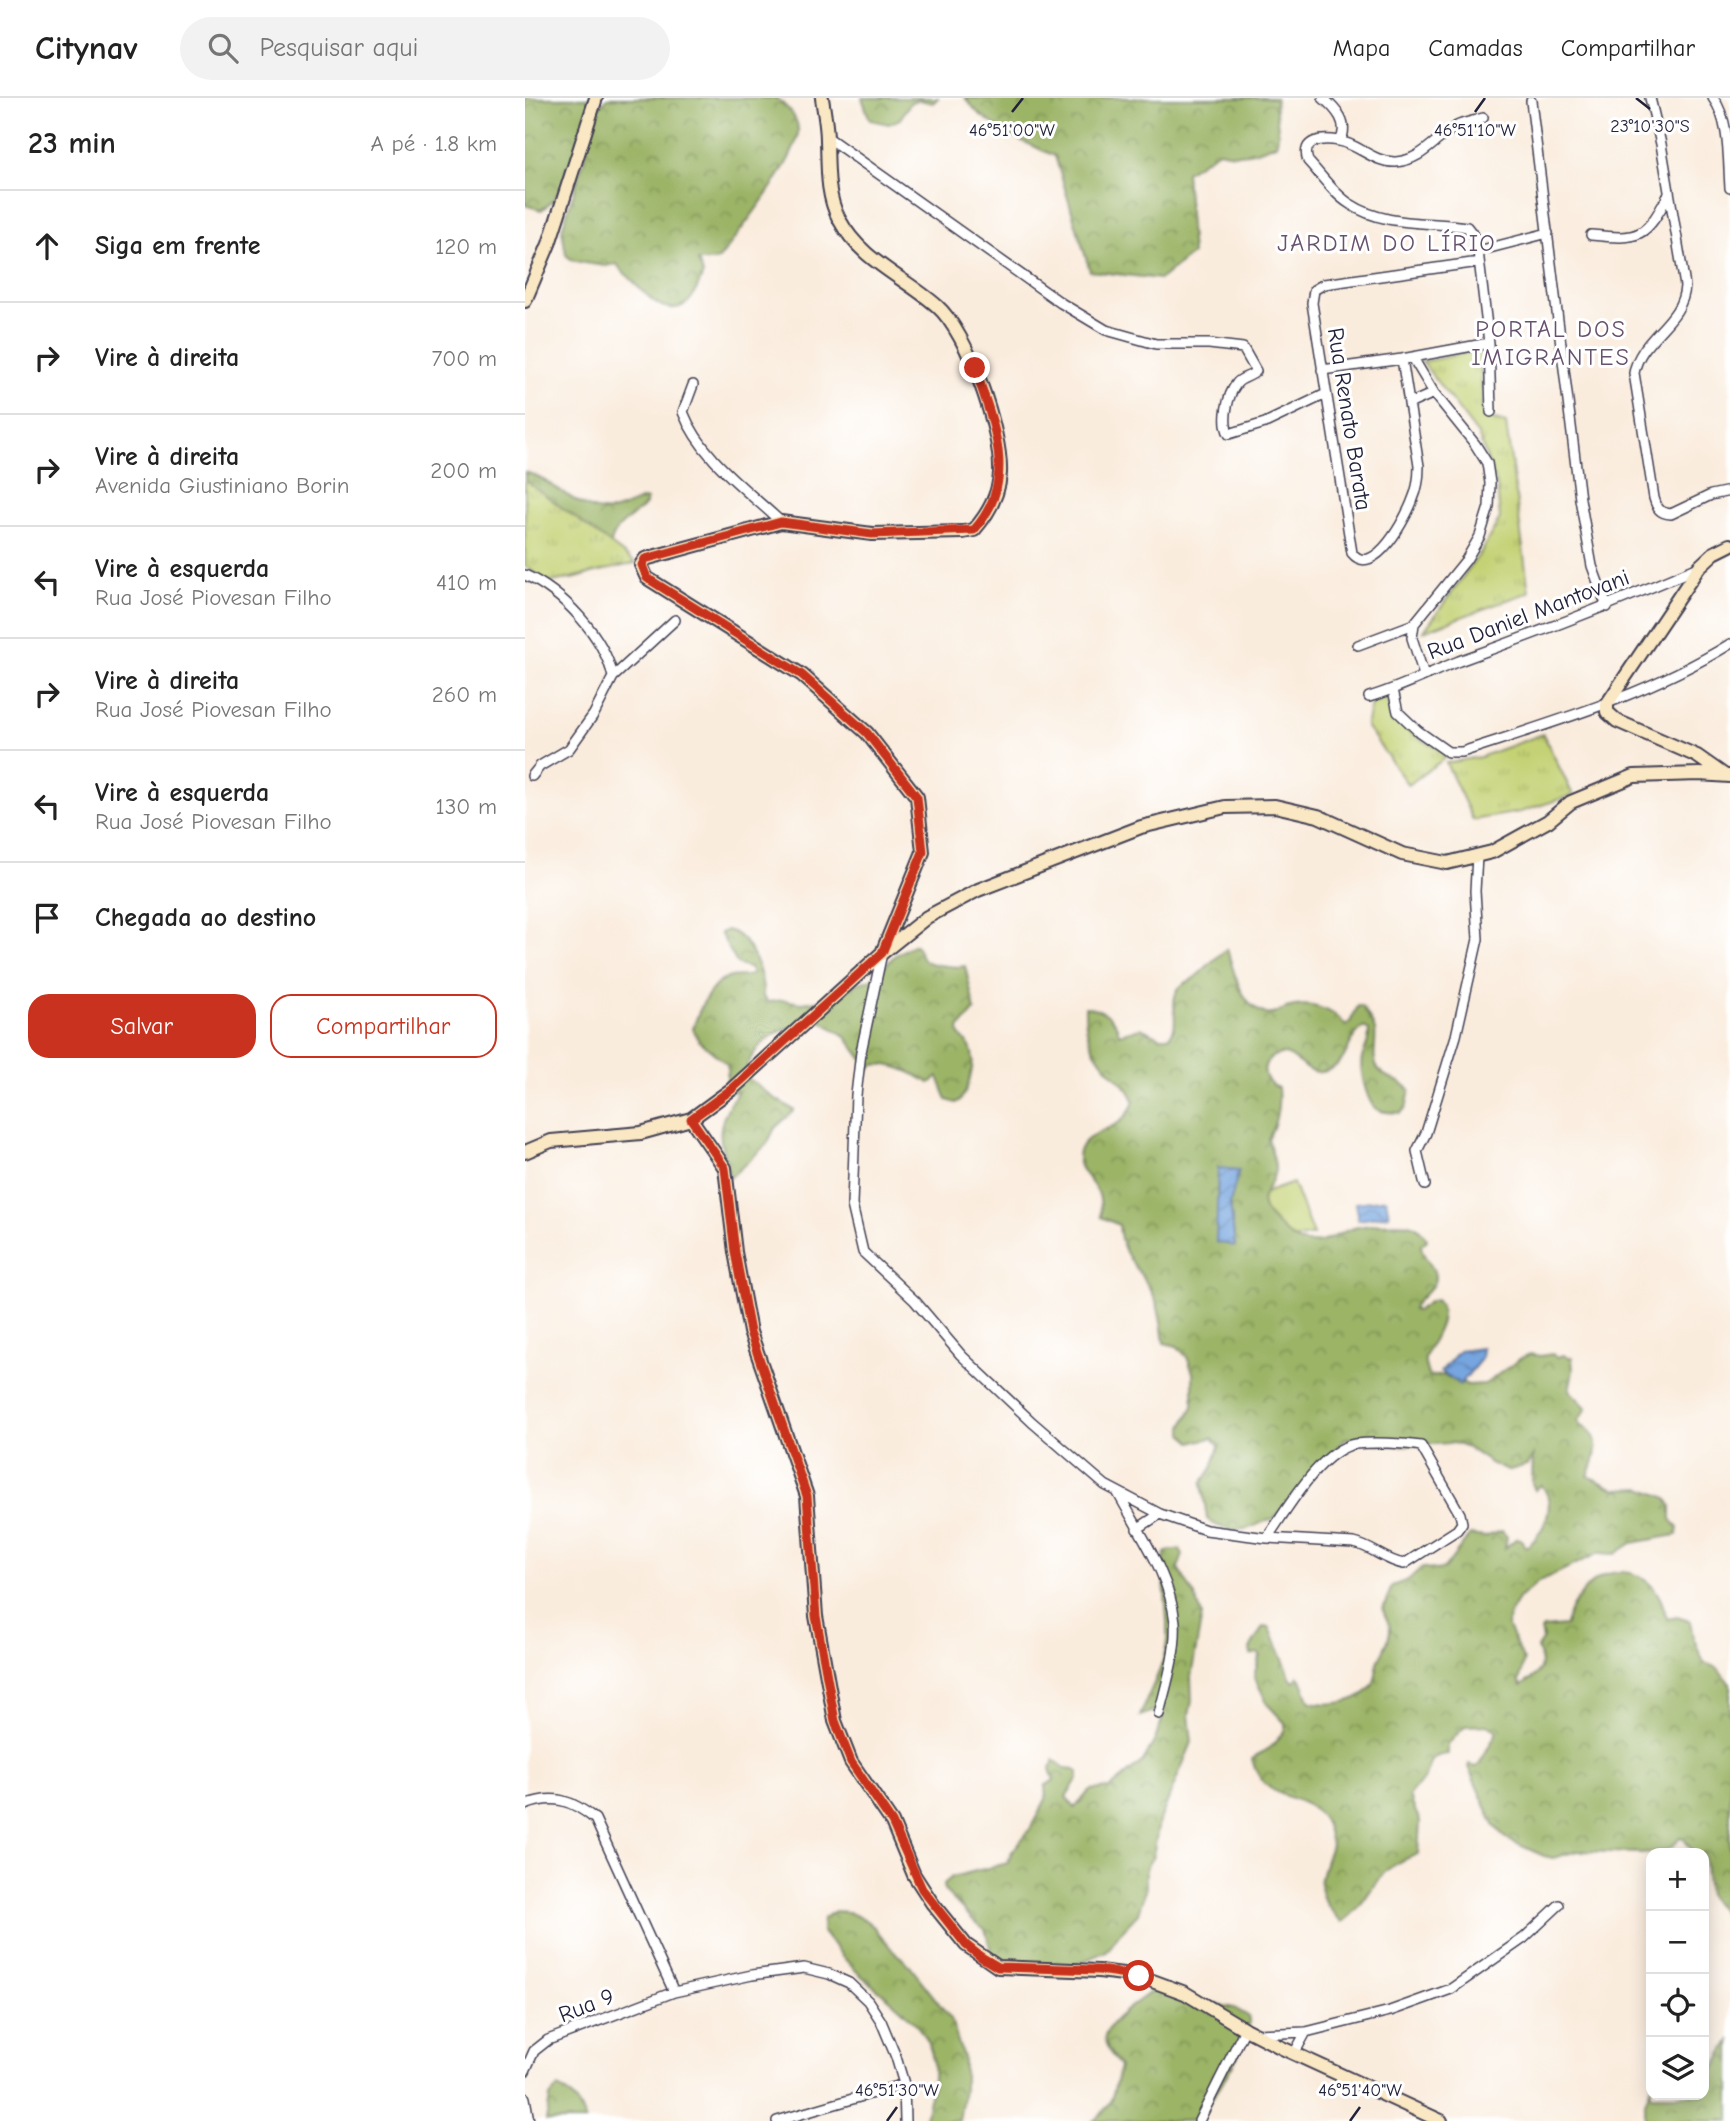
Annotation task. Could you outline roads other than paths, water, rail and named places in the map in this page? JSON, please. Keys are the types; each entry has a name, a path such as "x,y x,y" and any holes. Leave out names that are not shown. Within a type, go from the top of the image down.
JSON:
{"street":[{"path":"525,301 549,244 596,98"},
{"path":"822,98 831,197 838,218 856,244 871,259 939,307 957,332 975,368 999,452 1000,475 992,504 974,530 872,534 781,522 645,559 642,565 647,578 802,675 867,733 917,797 923,852 882,953 861,1052 856,1095 852,1205 863,1252 915,1301 961,1355 1032,1422 1105,1485 1160,1514 1206,1530 1267,1538 1367,1545 1391,1562 1404,1564 1457,1530 1462,1523 1460,1514 1421,1446 1355,1444 1343,1448 1313,1474 1267,1538"},
{"path":"1323,98 1336,108 1343,122 1344,135 1340,141"},
{"path":"1650,98 1685,286 1685,299 1679,310 1643,351 1636,362 1634,373 1654,498 1658,509 1671,514 1711,495 1730,491"},
{"path":"1713,98 1721,107 1726,129 1730,188"},
{"path":"1531,101 1583,512 1592,566 1607,607"},
{"path":"1483,118 1457,126 1425,152 1397,162 1366,155 1340,141 1317,142 1307,146 1305,153 1308,161 1348,203 1380,218 1467,228 1474,236 1489,343 1491,412"},
{"path":"827,137 1061,303 1107,330 1156,344 1209,344 1243,348 1257,371 1254,375 1240,380 1234,388 1224,416 1229,434 1265,423 1326,394"},
{"path":"1591,235 1622,238 1640,235 1651,225 1669,194"},
{"path":"1478,251 1548,233"},
{"name":"Rua Renato Barata","path":"1409,404 1419,482 1404,519 1379,554 1362,560 1352,553 1312,303 1314,290 1324,284 1479,262"},
{"path":"1322,370 1413,358 1489,343"},
{"path":"1358,645 1414,624 1466,560 1480,536 1489,507 1490,482 1487,463 1434,393 1413,358"},
{"path":"1402,359 1409,404 1434,393"},
{"path":"693,385 683,412 687,424 707,454 781,522"},
{"path":"1728,776 1697,756 1616,721 1607,712 1607,704 1699,567 1714,553 1730,545"},
{"name":"Rua Daniel Mantovani","path":"1369,696 1393,690 1424,674 1607,607 1699,567"},
{"path":"525,575 540,582 567,602 606,653 613,677"},
{"path":"532,776 540,766 569,749 594,714 613,677 675,620"},
{"path":"1414,624 1412,638 1424,674"},
{"path":"1393,690 1398,712 1417,731 1448,751 1462,752 1607,704 1702,661 1730,643"},
{"path":"606,653 628,662"},
{"path":"1697,756 1699,774"},
{"path":"525,1152 551,1141 641,1133 691,1119 732,1089 882,953 927,916 978,890 1141,827 1226,807 1275,806 1318,816 1402,854 1447,863 1492,852 1548,821 1571,802 1634,776 1728,776"},
{"path":"1425,1185 1417,1151 1426,1133 1456,1036 1478,939 1475,891 1477,856"},
{"path":"691,1119 725,1168 735,1252 750,1332 807,1496 816,1616 835,1721 851,1762 892,1822 922,1889 966,1945 998,1967 1099,1970 1139,1976 1185,1993 1249,2032 1441,2121"},
{"path":"1117,1492 1166,1582 1175,1623 1172,1661 1159,1714"},
{"path":"1137,1529 1160,1514"},
{"path":"525,1805 556,1798 581,1807 595,1819 674,1992"},
{"path":"1249,2032 1306,2032 1390,2011 1451,1989 1524,1938 1559,1905"},
{"name":"Rua 9","path":"525,2071 534,2052 548,2040 674,1992 752,1975 804,1968 829,1974 849,1983 868,2001 881,2021 904,2084 905,2121"},
{"path":"1199,2121 1249,2032"},
{"path":"1294,2054 1306,2032"},
{"path":"777,2121 904,2084"},
{"path":"525,2098 527,2115"}],"water":[{"path":"1218,1168 1239,1170 1230,1203 1235,1246 1216,1242"},
{"path":"1386,1199 1389,1215 1358,1220 1355,1203"},
{"path":"1482,1348 1481,1359 1460,1385 1441,1371 1459,1351"}],"district":[{"name":"JARDIM DO LÍRIO","path":"1387,243"},
{"name":"PORTAL DOS IMIGRANTES","path":"1551,343"}]}
